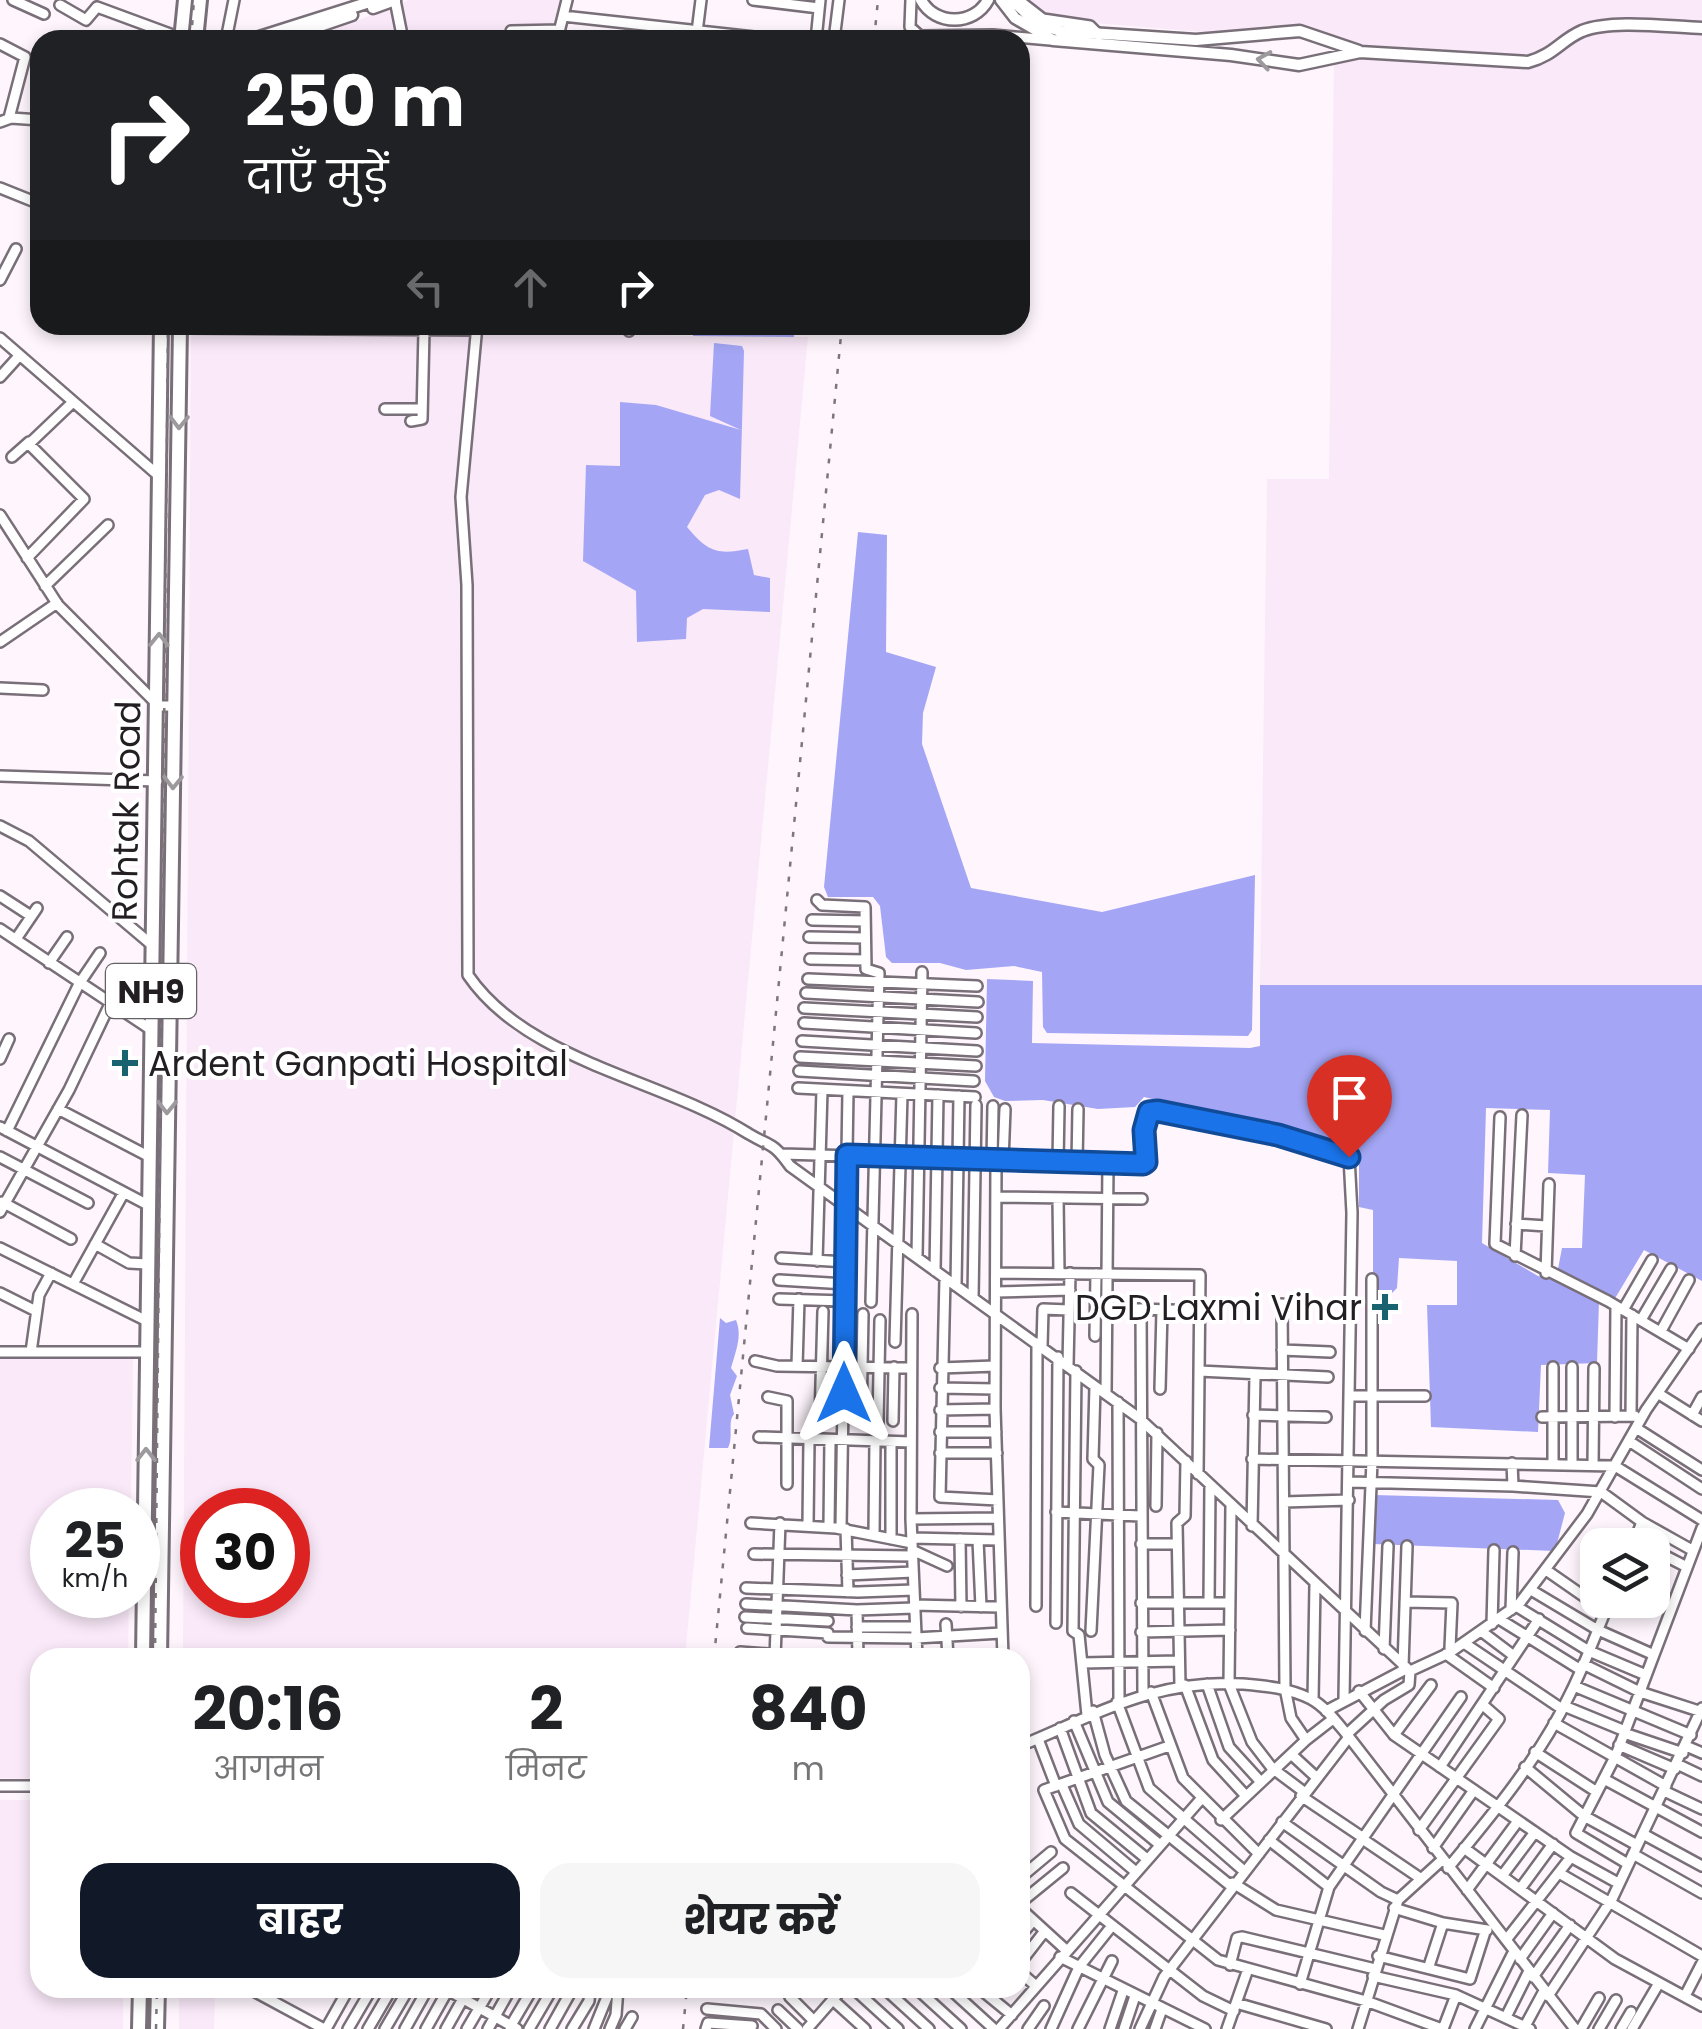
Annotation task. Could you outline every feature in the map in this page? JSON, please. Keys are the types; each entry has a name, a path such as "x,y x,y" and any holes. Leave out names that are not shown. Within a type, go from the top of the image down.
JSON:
{"highway":[{"path":"185,0 186,30"},
{"path":"189,30 200,0"},
{"name":"Rohtak Road","path":"143,1648 150,1029 159,706 161,335"},
{"name":"Rohtak Road","path":"160,1648 174,706 184,335"},
{"path":"160,552 177,552"},
{"path":"147,1403 164,1403"},
{"path":"140,1998 140,2029"},
{"path":"157,2029 158,1998"}],"main road":[{"path":"282,30 376,0"},
{"path":"309,30 395,0"},
{"path":"921,0 927,10 956,20 977,14 988,0"},
{"path":"1002,0 1016,18 1053,40 1230,54 1298,65 1360,52 1528,62 1553,54 1590,28 1702,28"},
{"path":"1016,0 1036,22 1060,31 1196,40 1300,31 1360,52"},
{"path":"1316,60 1318,35"}],"street":[{"path":"13,0 44,14"},
{"path":"228,30 234,0"},
{"path":"395,0 401,30"},
{"path":"559,30 567,0"},
{"path":"697,30 700,0"},
{"path":"753,0 820,4 817,30"},
{"path":"835,30 839,0"},
{"path":"911,0 914,30"},
{"path":"60,5 86,20 96,4 163,30"},
{"path":"563,16 656,30"},
{"path":"1030,39 1053,40"},
{"path":"0,44 25,57 4,120 30,120"},
{"path":"0,188 30,200"},
{"path":"0,279 16,249"},
{"path":"412,421 422,420 424,335"},
{"path":"476,335 462,497 468,585 469,978 510,1018 548,1043 734,1122 749,1134 770,1142 790,1166 1140,1418 1406,1669"},
{"path":"0,338 161,478"},
{"path":"0,378 19,356"},
{"path":"12,457 73,402"},
{"path":"385,410 422,409"},
{"path":"27,558 84,499 29,442"},
{"path":"2,522 57,603 159,706 174,706"},
{"path":"45,586 108,525"},
{"path":"0,642 57,603"},
{"path":"0,688 43,690"},
{"path":"0,776 157,781"},
{"path":"0,826 29,840 152,945"},
{"path":"0,896 34,912 16,938"},
{"path":"817,900 822,905 863,906 866,970 879,972 871,1302"},
{"path":"812,920 865,921"},
{"path":"0,929 150,1029"},
{"path":"49,963 67,937"},
{"path":"809,937 865,938"},
{"path":"100,953 4,1129 148,1205"},
{"path":"810,959 866,960"},
{"path":"917,1257 922,972"},
{"path":"808,979 978,986"},
{"path":"806,993 978,1002"},
{"path":"71,1239 2,1205 58,1108 110,1004"},
{"path":"804,1008 977,1017"},
{"path":"804,1023 976,1034"},
{"path":"0,1059 9,1039"},
{"path":"802,1041 977,1050"},
{"path":"800,1058 976,1066"},
{"path":"799,1072 974,1081"},
{"path":"798,1088 959,1096 975,1101 973,1298"},
{"path":"817,1261 822,1090"},
{"path":"848,1091 843,1440 852,1557 848,1592"},
{"path":"896,1342 902,1094"},
{"path":"935,1271 938,1095"},
{"path":"956,1286 959,1096"},
{"path":"993,1106 997,1161 995,1409 1002,1648"},
{"path":"1058,1162 1059,1106"},
{"path":"58,1108 148,1156"},
{"path":"997,1161 1005,1109"},
{"path":"1077,1163 1078,1109"},
{"path":"782,1154 1146,1164 1145,1120 1149,1112 1158,1111 1278,1135 1349,1157 1349,1500 1344,1700"},
{"path":"1515,1256 1522,1114"},
{"path":"1500,1117 1494,1241 1515,1256 1689,1348"},
{"path":"0,1157 88,1203"},
{"path":"1106,1394 1108,1163"},
{"path":"1546,1272 1549,1184"},
{"path":"73,1284 123,1194"},
{"path":"996,1197 1142,1199"},
{"path":"1058,1198 1064,1274 1070,1290 1073,1631 1080,1635 1090,1713 1126,1802 1232,1885 1269,1907 1384,1935"},
{"path":"1516,1224 1546,1226"},
{"path":"95,1244 129,1263 148,1264"},
{"path":"0,1248 147,1321"},
{"path":"780,1258 846,1262"},
{"path":"1615,1417 1628,1313 1652,1260"},
{"path":"1220,1820 1344,1700 1464,1642 1513,1608 1530,1590 1601,1492 1636,1428 1628,1313 1672,1269"},
{"path":"31,1352 36,1311 50,1273"},
{"path":"996,1273 1199,1274 1198,1474"},
{"path":"1094,1336 1096,1274"},
{"path":"945,1278 940,1498 998,1500"},
{"path":"1365,1631 1372,1460 1372,1279"},
{"path":"780,1280 846,1284"},
{"path":"1661,1331 1689,1280"},
{"path":"996,1292 1070,1290"},
{"path":"0,1292 36,1311"},
{"path":"779,1299 845,1301"},
{"path":"797,1366 799,1299"},
{"path":"1282,1304 1284,1688 1290,1718 1306,1740"},
{"path":"1108,1308 1200,1311"},
{"path":"1036,1606 1040,1345 1044,1309 1069,1310"},
{"path":"1141,1309 1141,1632 1147,1693 1183,1778 1220,1820 1259,1854"},
{"path":"820,1421 822,1310"},
{"path":"1160,1389 1162,1310"},
{"path":"862,1420 863,1314"},
{"path":"912,1314 916,1648"},
{"path":"878,1422 880,1320"},
{"path":"1350,1326 1373,1326"},
{"path":"1542,1417 1637,1416 1659,1394 1701,1335"},
{"path":"1282,1350 1330,1352"},
{"path":"0,1352 147,1352"},
{"path":"1056,1623 1058,1357"},
{"path":"755,1361 797,1366 910,1368"},
{"path":"940,1368 995,1366"},
{"path":"1553,1366 1553,1464"},
{"path":"893,1420 894,1367"},
{"path":"1572,1367 1572,1464"},
{"path":"1593,1465 1594,1368"},
{"path":"1199,1372 1328,1377"},
{"path":"1252,1526 1255,1376"},
{"path":"1091,1631 1098,1464 1093,1459 1095,1386"},
{"path":"940,1388 995,1388"},
{"path":"1659,1394 1697,1418 1702,1398"},
{"path":"1349,1396 1425,1396"},
{"path":"768,1397 787,1399 786,1484"},
{"path":"1118,1402 1118,1702 1149,1788 1244,1870"},
{"path":"940,1410 995,1409"},
{"path":"1253,1415 1326,1416"},
{"path":"1636,1428 1702,1470"},
{"path":"940,1432 996,1432"},
{"path":"1156,1434 1156,1506"},
{"path":"759,1438 911,1442"},
{"path":"808,1525 809,1440"},
{"path":"829,1527 830,1440"},
{"path":"874,1534 875,1441"},
{"path":"1629,1441 1702,1489"},
{"path":"891,1538 892,1442"},
{"path":"940,1453 996,1453"},
{"path":"1252,1458 1616,1466 1702,1520"},
{"path":"1186,1461 1185,1516 1177,1523 1178,1662 1182,1686 1213,1760 1246,1796"},
{"path":"1512,1463 1513,1486"},
{"path":"1349,1482 1601,1492 1642,1522 1692,1550"},
{"path":"1209,1603 1210,1485"},
{"path":"1284,1502 1349,1500"},
{"path":"1230,1506 1229,1684 1244,1728 1272,1768 1302,1794 1420,1878"},
{"path":"1056,1512 1140,1516"},
{"path":"912,1519 998,1518"},
{"path":"1641,1528 1642,1522"},
{"path":"751,1523 808,1525 874,1534 912,1547 947,1566"},
{"path":"776,1648 780,1524"},
{"path":"1702,1528 1620,1745 1577,1835 1632,1854 1702,1892"},
{"path":"754,1554 852,1557 960,1539 998,1540"},
{"path":"960,1539 961,1607"},
{"path":"978,1540 981,1607"},
{"path":"1141,1544 1177,1544"},
{"path":"1384,1649 1388,1546"},
{"path":"1140,2029 1168,1970 1302,1794 1373,1710 1408,1685 1407,1546"},
{"path":"1494,1550 1495,1621"},
{"path":"1513,1552 1513,1608"},
{"path":"1670,1558 1685,1566"},
{"path":"1546,1570 1580,1593"},
{"path":"847,1576 913,1572"},
{"path":"1314,1700 1315,1584"},
{"path":"746,1588 914,1590"},
{"path":"1530,1590 1598,1630 1652,1654"},
{"path":"827,1648 831,1591"},
{"path":"1142,1603 1229,1602"},
{"path":"1405,1602 1452,1603 1448,1651"},
{"path":"746,1604 857,1610 1000,1607"},
{"path":"1513,1608 1539,1619 1589,1651 1646,1675"},
{"path":"857,1610 858,1648"},
{"path":"745,1616 828,1621"},
{"path":"1358,2029 1396,1904 1420,1878 1464,1848 1536,1752 1563,1708 1603,1618"},
{"path":"1440,1767 1539,1619"},
{"path":"1230,1965 1239,1937 1456,1996 1486,2006 1526,2028 1609,1904 1695,1732 1702,1710 1640,1692 1582,1667 1495,1621"},
{"path":"946,1624 948,1648"},
{"path":"746,1628 828,1634 915,1626"},
{"path":"1141,1632 1230,1630"},
{"path":"1482,1631 1514,1656"},
{"path":"857,1633 916,1638 1001,1634"},
{"path":"1464,1642 1504,1673 1563,1708 1624,1732 1702,1753"},
{"path":"1448,1651 1494,1688"},
{"path":"1082,1664 1178,1662"},
{"path":"1207,1684 1229,1747 1260,1781"},
{"path":"1394,1736 1431,1684"},
{"path":"1030,1742 1118,1702 1182,1686 1284,1688 1314,1700 1348,1736 1467,1890 1489,1928 1506,1940 1578,2029 1599,1998"},
{"path":"1574,1686 1695,1732"},
{"path":"1359,1691 1394,1736 1571,1857 1618,1882"},
{"path":"1300,1984 1329,1887 1461,1697"},
{"path":"1419,1830 1499,1718 1482,1705"},
{"path":"1074,1722 1115,1812 1160,1844"},
{"path":"1554,1722 1702,1809"},
{"path":"1060,1728 1092,1814 1147,1859"},
{"path":"1038,1738 1079,1824 1136,1872"},
{"path":"1620,1745 1702,1776"},
{"path":"1169,1746 1044,1791 1064,1837 1191,1940 1230,1965 1366,2001 1442,2029 1456,1996"},
{"path":"1536,1752 1597,1792"},
{"path":"1290,1754 1316,1777"},
{"path":"1525,1767 1632,1854"},
{"path":"1604,1779 1702,1832"},
{"path":"0,1786 30,1786"},
{"path":"1432,1848 1474,1790"},
{"path":"1030,1993 1200,1798"},
{"path":"1467,1890 1518,1821"},
{"path":"1282,1822 1396,1904 1443,1923 1489,1928"},
{"path":"1502,1876 1535,1832"},
{"path":"1642,1834 1702,1866"},
{"path":"1270,1840 1329,1887"},
{"path":"1520,1889 1552,1844"},
{"path":"1464,1848 1587,1941 1702,2006"},
{"path":"1030,1870 1051,1852"},
{"path":"1506,1940 1571,1857"},
{"path":"1030,1897 1063,1868"},
{"path":"1559,1873 1701,1965 1684,1996"},
{"path":"1071,1893 1203,1996 1326,2029"},
{"path":"1475,2029 1517,1955 1552,1913"},
{"path":"1429,1966 1443,1923"},
{"path":"1030,1924 1044,1932 1079,1967 1188,2025 1205,2029"},
{"path":"1506,2017 1531,1974 1570,1926"},
{"path":"1051,2029 1079,1967 1111,1927"},
{"path":"1378,1956 1471,1978 1489,1928"},
{"path":"1030,1950 1044,1932"},
{"path":"1078,2029 1112,1961"},
{"path":"1228,2029 1248,1969"},
{"path":"1030,1981 1036,1986"},
{"path":"1632,2029 1660,1983"},
{"path":"1110,2029 1124,1990"},
{"path":"1124,2029 1135,1996"},
{"path":"272,1998 325,2029 343,1998"},
{"path":"348,2029 366,1998"},
{"path":"368,2029 386,1998"},
{"path":"385,2029 403,1998"},
{"path":"405,2029 422,1998"},
{"path":"426,2029 442,1998"},
{"path":"446,2029 463,1998 512,2028 528,1998"},
{"path":"467,2029 484,1998"},
{"path":"488,2029 506,1998"},
{"path":"529,2029 546,1998"},
{"path":"550,2029 567,1998"},
{"path":"572,2029 588,1998"},
{"path":"594,2029 607,1998"},
{"path":"610,2029 617,1998"},
{"path":"793,1998 811,2025 833,2000 852,2025 865,2029"},
{"path":"862,1998 890,2027"},
{"path":"896,1998 929,2029"},
{"path":"906,2007 913,1998"},
{"path":"929,1998 961,2029"},
{"path":"960,1998 996,2029 1026,1998"},
{"path":"992,1998 1012,2015"},
{"path":"1599,2029 1616,2000"},
{"path":"1028,2029 1044,2006"},
{"path":"706,2009 761,2014 776,2029"},
{"path":"1155,2029 1162,2009"},
{"path":"778,2010 798,2029"},
{"path":"1621,2029 1631,2012"},
{"path":"1170,2029 1175,2015"},
{"path":"625,2029 632,2017"},
{"path":"706,2029 708,2023 752,2026"}],"shaded area":[{"path":"409,0 560,0 552,30 333,30"},
{"path":"1030,0 1702,0 1702,985 1260,985 1267,479 1329,479 1334,60 1390,57 1391,47 1069,21 1038,9"},
{"path":"191,335 808,337 686,1648 183,1648 183,1618 310,1618 310,1488 184,1488"},
{"path":"0,1357 133,1357 131,1488 30,1488 30,1618 129,1618 128,1648 30,1648 30,1779 0,1778"},
{"path":"0,1800 30,1800 30,1998 123,1998 123,2029 0,2029"},
{"path":"179,1998 215,1998 214,2029 179,2029"}],"water":[{"path":"794,335 794,337 693,336"},
{"path":"714,343 742,346 744,351 740,499 719,490 705,495 687,527 714,550 748,549 754,575 770,578 770,612 703,609 687,618 686,639 637,642 636,591 583,561 586,465 620,466 620,402 656,405 741,430 710,416"},
{"path":"858,532 887,535 886,652 936,667 923,713 922,744 971,888 1102,912 1255,875 1252,1030 1248,1036 1047,1033 1043,1027 1042,972 1014,966 966,970 940,963 892,963 886,957 880,906 873,897 828,897 824,887"},
{"path":"987,979 1033,981 1032,1043 1250,1048 1260,1046 1260,985 1702,985 1702,1281 1644,1250 1614,1300 1557,1274 1562,1248 1582,1248 1585,1175 1548,1173 1550,1110 1486,1108 1482,1243 1538,1276 1575,1286 1599,1301 1597,1363 1541,1365 1538,1432 1431,1427 1427,1305 1457,1305 1457,1261 1399,1258 1397,1288 1389,1296 1373,1291 1373,1210 1359,1207 1359,1149 1144,1097 1135,1107 1098,1109 994,1097 985,1081"},
{"path":"720,1318 726,1323 736,1320 739,1331 731,1368 737,1376 730,1395 734,1414 728,1448 709,1448"},
{"path":"1374,1495 1558,1500 1565,1513 1555,1551 1373,1544"}],"railway":[{"path":"192,30 194,0"},
{"path":"875,30 878,0"},
{"path":"155,1648 168,335"},
{"path":"715,1648 841,335"},
{"path":"156,2029 157,1998"},
{"path":"683,2029 686,1998"}],"place":[{"name":"Ardent Ganpati Hospital","path":"125,1063"},
{"name":"DGD Laxmi Vihar","path":"1385,1307"}],"route":[{"path":"844,1393 847,1155 1146,1164 1145,1120 1149,1112 1158,1111 1278,1135 1349,1157"}]}
